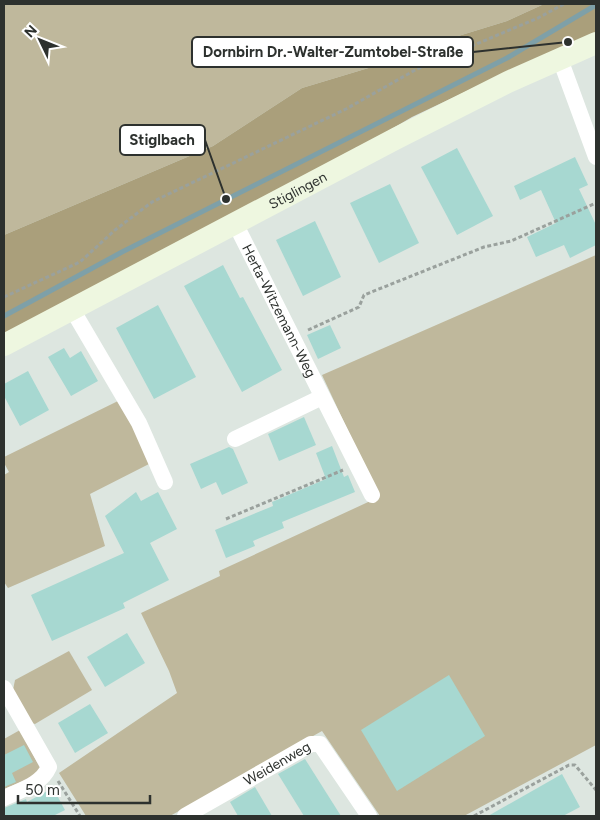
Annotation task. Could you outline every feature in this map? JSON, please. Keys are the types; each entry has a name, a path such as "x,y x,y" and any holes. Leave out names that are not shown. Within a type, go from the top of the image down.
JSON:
{"main road":[{"name":"Stiglingen","path":"4,345 236,225 397,138 508,82 596,43"}],"street":[{"path":"560,59 596,158"},
{"name":"Herta-Witzemann-Weg","path":"236,225 372,495"},
{"path":"72,309 139,424 165,482"},
{"path":"236,439 322,397"},
{"path":"4,688 49,767 46,774 36,783 4,798"},
{"name":"Weidenweg","path":"185,816 311,744 320,744 369,816"}],"path":[{"path":"4,297 80,262 115,230 152,202 346,109 417,69 538,18 564,4"},
{"path":"292,338 359,307 364,295 484,247 511,241 596,203"},
{"path":"226,519 356,464"},
{"path":"474,816 569,765 576,766 596,790"},
{"path":"49,767 80,816"}],"shaded area":[{"path":"4,4 544,4 507,21 442,41 385,63 302,88 213,146 4,235"},
{"path":"544,4 596,4 596,38 513,69 412,117 239,218 4,334 4,235 213,146 302,88 385,63 442,41 507,21"},
{"path":"596,255 596,745 464,816 380,816 322,731 170,816 86,816 59,773 177,693 169,671 141,613 220,576 219,571 379,497 322,375"},
{"path":"118,401 133,427 149,464 90,494 105,546 8,588 4,582 4,475 9,472 4,463 4,457"},
{"path":"69,651 92,690 35,724 31,723 13,690 15,680"},
{"path":"20,730 40,768 33,777 4,789 4,739"}],"building":[{"path":"457,148 493,216 457,235 421,167"},
{"path":"575,157 588,185 579,189 596,225 596,245 570,258 564,245 536,257 527,237 556,223 541,190 520,200 514,186"},
{"path":"390,184 419,243 379,263 350,203"},
{"path":"315,221 341,277 303,296 276,240"},
{"path":"223,265 240,298 243,297 282,370 242,392 184,286"},
{"path":"158,305 196,377 154,399 116,328"},
{"path":"330,325 341,348 318,359 307,335"},
{"path":"64,348 70,358 81,351 98,381 71,396 48,357"},
{"path":"28,371 49,410 20,426 4,396 4,384"},
{"path":"304,417 316,445 279,461 268,434"},
{"path":"332,446 344,477 348,475 355,492 282,522 284,528 253,541 255,546 226,558 215,530 273,506 272,502 326,479 316,453"},
{"path":"229,447 233,449 248,483 222,495 216,482 201,489 190,464"},
{"path":"136,492 141,501 158,492 177,529 150,543 169,580 123,603 125,608 52,641 31,595 124,553 105,516"},
{"path":"127,633 145,663 105,687 87,657"},
{"path":"449,675 485,736 397,791 361,730"},
{"path":"90,704 108,733 75,753 58,723"},
{"path":"24,745 33,762 12,773 16,782 4,787 4,755"},
{"path":"305,759 341,816 304,816 278,774"},
{"path":"562,774 580,807 563,816 488,816"},
{"path":"255,787 272,816 238,816 230,802"},
{"path":"53,788 65,810 53,816 4,816 4,808 26,799 27,802"}],"waterway":[{"path":"4,316 122,252 507,58 596,5"}],"place":[{"name":"Dornbirn Dr.-Walter-Zumtobel-Straße","path":"568,42"},
{"name":"Stiglbach","path":"226,199"}]}
